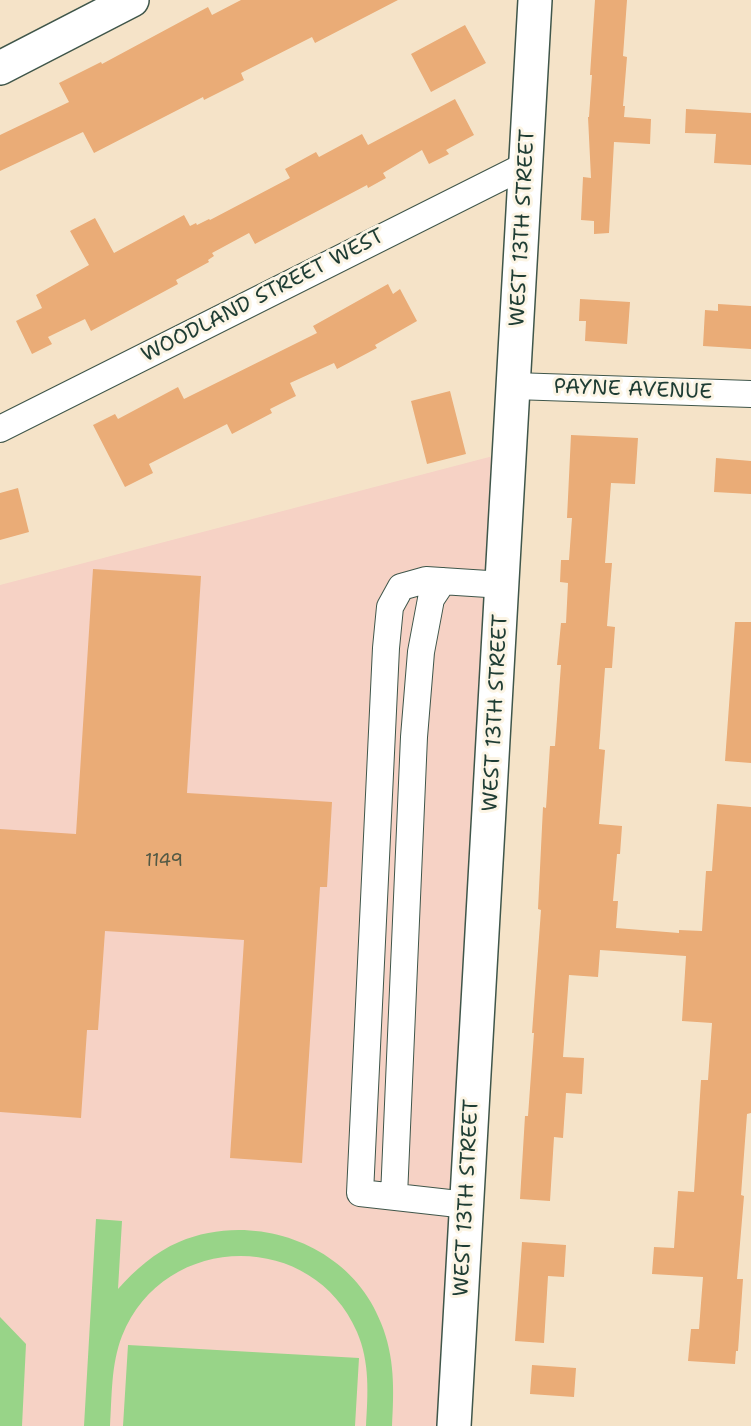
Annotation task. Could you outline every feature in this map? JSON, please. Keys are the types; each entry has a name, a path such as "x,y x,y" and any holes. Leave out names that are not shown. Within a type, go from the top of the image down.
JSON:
{"street":[{"path":"0,68 132,0"},
{"name":"WEST 13TH STREET","path":"454,1426 535,0"},
{"name":"WOODLAND STREET WEST","path":"0,429 526,165"},
{"name":"PAYNE AVENUE","path":"514,386 751,394"},
{"path":"467,1205 360,1193 386,648 390,607 401,587 426,580 503,585"},
{"path":"394,1196 414,737 421,652 431,600 443,581"}],"shaded area":[{"path":"493,456 439,1426 0,1426 0,585"}],"green space":[{"path":"96,1219 122,1221 118,1289 138,1268 162,1251 179,1242 208,1233 238,1230 268,1233 297,1241 324,1254 347,1273 367,1296 381,1323 391,1361 392,1426 366,1426 367,1390 364,1355 357,1332 336,1298 307,1274 274,1260 238,1256 203,1262 170,1277 142,1302 118,1347 110,1426 84,1426"},
{"path":"0,1317 26,1344 22,1426 0,1426"},
{"path":"128,1345 359,1358 355,1426 123,1426"}],"building":[{"path":"241,0 398,0 315,43 312,37 241,73 244,80 204,100 203,97 94,153 83,132 0,171 0,135 69,102 59,83 101,62 102,64 208,7 212,15"},
{"path":"595,0 627,0 623,56 627,57 624,117 651,119 650,144 614,142 609,233 594,234 594,221 581,220 583,177 591,178 588,117"},
{"path":"465,25 486,63 431,92 411,54"},
{"path":"455,99 474,135 446,150 449,154 429,164 422,150 383,173 386,178 368,188 367,185 255,244 249,233 212,253 214,256 208,260 209,262 176,280 178,284 91,331 85,319 48,337 52,344 32,354 16,321 42,308 36,295 89,265 70,231 95,218 114,253 184,215 190,226 196,223 197,225 290,178 285,169 316,152 319,157 362,134 368,145"},
{"path":"686,109 751,113 751,165 714,163 716,134 685,133"},
{"path":"388,284 393,294 400,289 417,321 375,345 377,348 337,369 334,363 290,383 296,396 270,409 272,413 232,434 227,424 149,464 153,473 125,487 93,425 115,414 118,419 178,387 184,399 317,333 313,326"},
{"path":"580,299 630,302 627,344 585,341 586,321 579,321"},
{"path":"718,304 751,306 751,349 703,346 705,310 718,311"},
{"path":"450,391 466,454 427,464 411,401"},
{"path":"571,435 638,438 635,484 611,483 605,563 612,563 607,626 615,627 612,668 605,668 599,749 605,750 599,824 622,826 613,901 618,901 616,928 679,933 679,930 702,931 706,871 712,871 717,804 751,807 751,1113 747,1114 741,1195 744,1196 737,1279 743,1279 735,1364 688,1361 691,1329 699,1329 703,1277 652,1274 654,1247 674,1248 678,1191 694,1192 701,1080 708,1080 712,1023 682,1021 686,956 600,950 598,977 569,975 563,1057 584,1058 582,1094 566,1093 563,1138 554,1137 550,1201 520,1199 525,1116 528,1116 534,1033 532,1033 541,910 538,909 543,807 546,808 550,746 555,746 561,665 557,665 561,623 566,623 568,583 560,582 561,560 569,560 572,518 567,518"},
{"path":"716,458 751,461 751,494 714,492"},
{"path":"18,488 29,532 0,540 0,493"},
{"path":"93,569 201,576 187,793 332,802 327,887 320,887 302,1163 230,1158 244,940 105,931 98,1030 87,1030 81,1118 0,1112 0,829 76,834"},
{"path":"735,622 751,622 751,763 725,761"},
{"path":"522,1242 566,1245 564,1277 548,1276 544,1343 515,1341"},
{"path":"532,1365 576,1368 574,1397 530,1394"}]}
